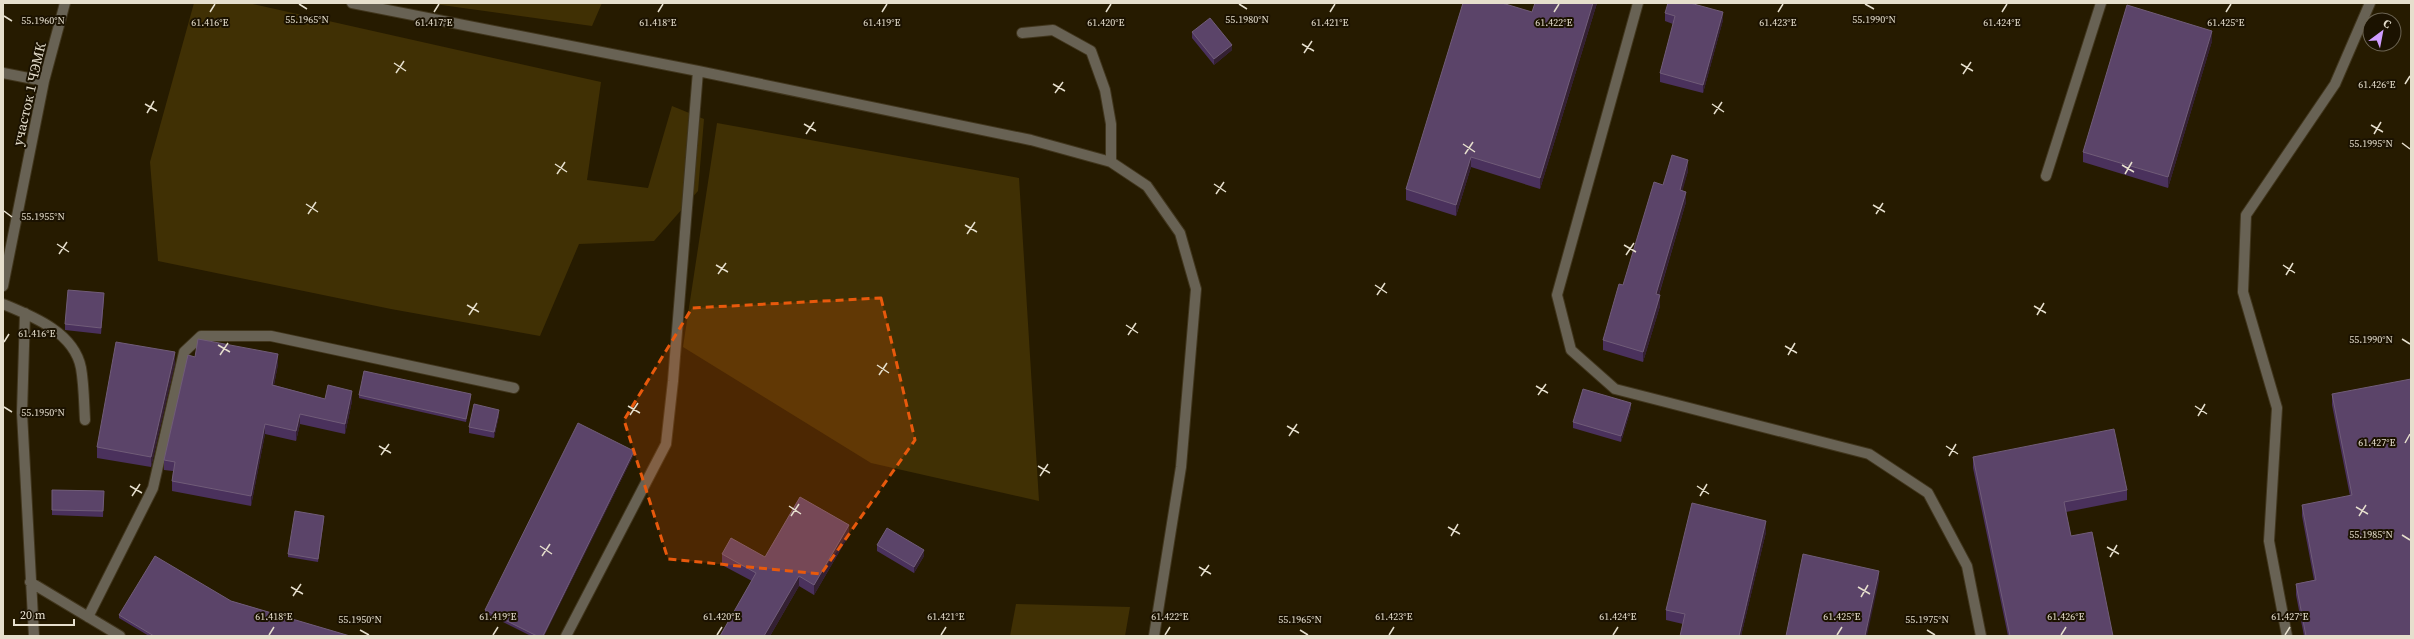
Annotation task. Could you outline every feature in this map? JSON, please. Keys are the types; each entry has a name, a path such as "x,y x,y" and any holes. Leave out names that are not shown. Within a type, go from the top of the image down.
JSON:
{"street":[{"name":"участок 1 ЧЭМК","path":"3,286 44,81 65,3"},
{"path":"352,3 698,71 1031,140 1111,162 1147,186 1180,233 1196,289 1181,467 1154,636"},
{"path":"1638,3 1557,295 1571,350 1616,389 1869,454 1928,493 1967,566 1981,636"},
{"path":"2046,176 2101,3"},
{"path":"2287,636 2269,541 2277,408 2243,292 2246,215 2335,84 2370,3"},
{"path":"1022,33 1053,30 1091,51 1105,90 1111,124 1111,162"},
{"path":"566,636 666,444 673,381 698,71"},
{"path":"3,73 44,81"},
{"path":"3,304 25,313 51,328 70,344 81,366 86,420"},
{"path":"25,313 22,413 34,636"},
{"path":"88,617 153,488 184,352 201,336 271,336 514,388"},
{"path":"30,582 120,636"}],"highlighted area":[{"path":"881,298 915,440 821,574 668,559 624,420 692,308"}],"shaded area":[{"path":"194,3 248,3 601,82 587,180 648,188 672,106 704,119 698,191 654,241 579,244 540,336 391,309 158,261 150,162"},
{"path":"427,3 602,3 592,26"},
{"path":"717,123 1019,178 1039,501 871,463 683,347"},
{"path":"1016,604 1130,607 1125,636 1010,636"}],"building":[{"path":"1463,3 1502,3 1532,12 1535,3 1593,3 1540,178 1471,157 1456,205 1406,189"},
{"path":"1668,3 1690,3 1723,12 1703,85 1660,73 1675,16 1665,13"},
{"path":"2127,5 2212,31 2168,177 2083,152"},
{"path":"1210,18 1232,45 1214,59 1192,32"},
{"path":"1672,155 1688,160 1680,190 1686,192 1656,294 1660,295 1643,352 1603,340 1619,284 1623,285 1654,182 1663,185"},
{"path":"68,290 104,293 101,328 65,324"},
{"path":"198,339 278,354 272,385 325,399 328,385 352,391 345,424 300,414 296,431 265,424 251,496 172,481 175,462 164,460 188,355 195,357"},
{"path":"116,342 175,352 151,457 97,447"},
{"path":"364,371 471,394 466,419 359,395"},
{"path":"2411,379 2411,636 2306,636 2296,584 2316,580 2302,505 2352,495 2332,394"},
{"path":"1583,389 1631,403 1621,436 1573,422"},
{"path":"474,404 499,410 494,432 469,427"},
{"path":"578,423 634,451 543,636 537,636 485,610"},
{"path":"2114,429 2127,490 2064,502 2071,536 2092,532 2113,636 2010,636 1973,457"},
{"path":"52,490 104,491 103,511 52,510"},
{"path":"800,497 849,525 814,585 799,576 764,636 720,636 756,573 722,554 731,538 765,557"},
{"path":"1692,503 1766,521 1739,636 1680,636 1685,614 1666,610"},
{"path":"295,511 324,516 318,559 288,554"},
{"path":"887,528 924,550 914,567 877,545"},
{"path":"1803,554 1879,571 1865,636 1786,636"},
{"path":"155,556 231,601 350,636 154,636 119,615"}]}
